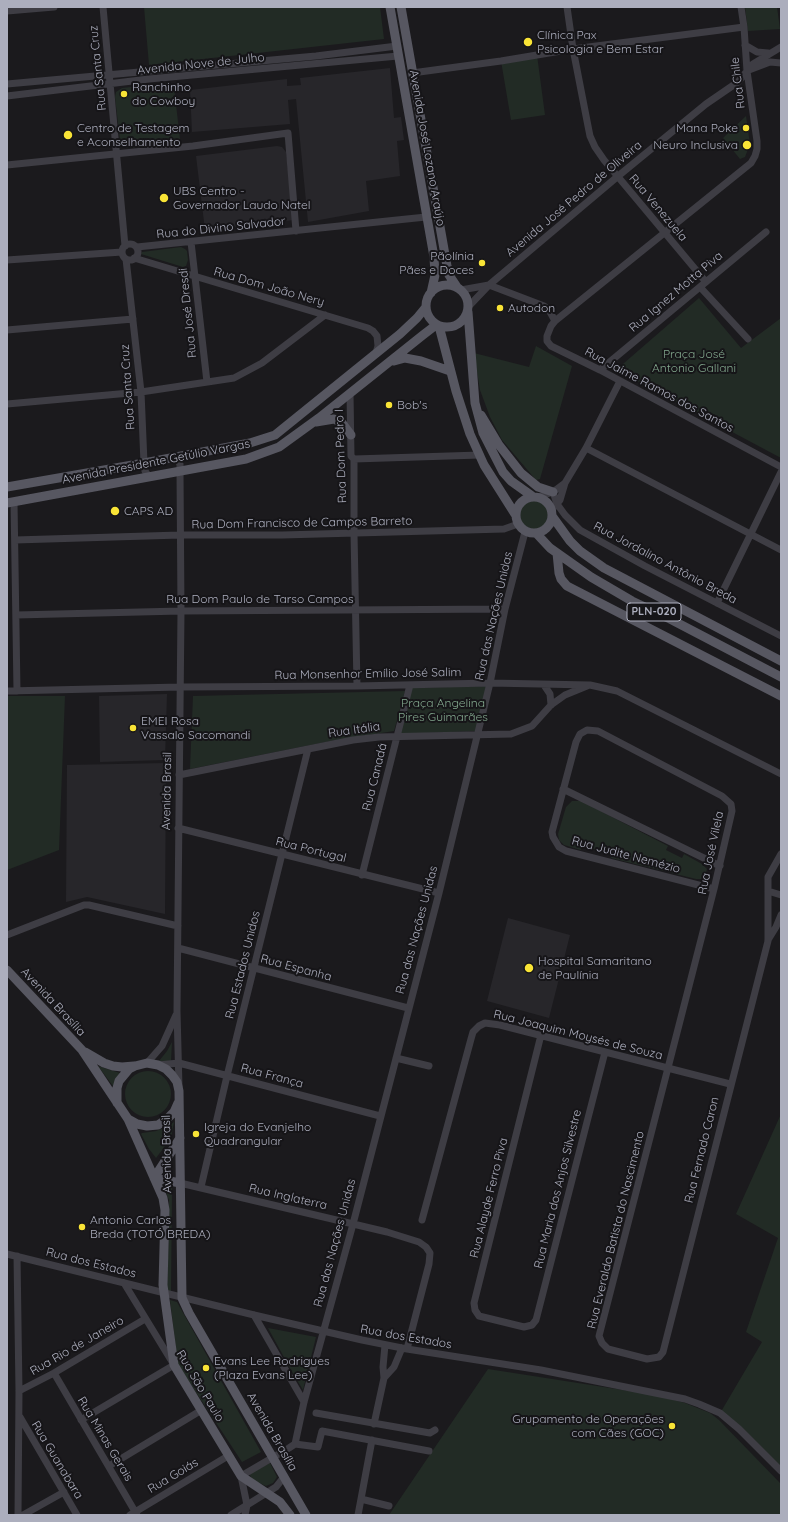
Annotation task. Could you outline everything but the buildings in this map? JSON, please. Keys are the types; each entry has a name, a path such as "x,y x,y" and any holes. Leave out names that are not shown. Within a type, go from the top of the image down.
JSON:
{"main road":[{"name":"Avenida José Lozano Araújo","path":"390,7 435,267 434,283 430,293"},
{"name":"Avenida José Lozano Araújo","path":"401,7 446,266 449,275 459,288"},
{"path":"443,285 450,285 459,288 468,300 468,309 465,319 460,324 453,327 446,328 438,326 427,314 427,299 430,293 443,285"},
{"name":"Avenida Presidente Getúlio Vargas","path":"7,487 144,464 244,444 275,435 410,326 426,307"},
{"name":"PLN-020","path":"468,309 475,403 483,433 503,472 522,490 535,497 543,499 554,509 570,541 580,551 604,568 781,661"},
{"path":"438,326 464,418 480,456 515,514 518,524 525,532 536,534 541,532 549,526 554,509"},
{"name":"Avenida Presidente Getúlio Vargas","path":"11,503 246,459 280,446 350,394 423,334 438,326"},
{"path":"390,362 406,358 421,361 450,372"},
{"path":"355,370 364,382"},
{"path":"350,394 355,370"},
{"path":"475,403 499,445 521,473 538,487 553,492"},
{"path":"312,423 334,419 342,423 351,435"},
{"path":"244,444 246,459"},
{"path":"72,476 75,491"},
{"path":"515,514 517,507 521,502 526,498 535,497"},
{"name":"PLN-020","path":"536,534 557,553 591,578 632,601 670,619 781,677"},
{"path":"557,553 558,573 567,586 781,696"},
{"name":"Avenida Brasília","path":"7,970 82,1050 117,1103"},
{"name":"Avenida Brasília","path":"82,1050 108,1064 122,1067 135,1066"},
{"path":"174,1365 163,1285 165,1210 163,1198 128,1119 117,1103 116,1096 119,1081 129,1069 147,1063 158,1065 166,1069 177,1082 179,1091"},
{"name":"Avenida Brasil","path":"179,1091 182,1298"},
{"path":"128,1119 137,1124 147,1126 158,1124 167,1120 171,1116 178,1102"},
{"path":"154,1178 180,1138"},
{"path":"154,1178 180,1183"},
{"name":"Avenida Brasília","path":"182,1298 188,1313 306,1515"},
{"name":"Rua São Paulo","path":"174,1365 240,1476"},
{"path":"240,1476 280,1502 290,1515"}],"street":[{"path":"7,11 54,7"},
{"name":"Rua Santa Cruz","path":"103,7 124,223 129,247 137,255 131,259 128,270 140,392 144,464 145,471 149,477"},
{"name":"Rua Venezuela","path":"567,7 573,49 590,136 604,160 748,339"},
{"name":"Rua Chile","path":"741,7 746,45 747,71 757,149 755,156"},
{"path":"412,73 502,61 573,49 744,27"},
{"path":"746,45 754,51 762,53 774,52"},
{"name":"Avenida Nove de Julho","path":"7,96 150,79 274,68 396,46"},
{"name":"Avenida José Pedro de Oliveira","path":"468,309 489,285 617,176 706,104 738,82 758,60 781,47"},
{"name":"Avenida Nove de Julho","path":"7,84 273,60 317,60 398,56"},
{"path":"273,60 274,68"},
{"path":"747,71 770,62 781,63"},
{"path":"7,165 193,146 288,133 296,231"},
{"name":"Rua Jaime Ramos dos Santos","path":"755,156 751,163 665,234 555,321 551,326 547,336 547,341 551,346 600,370 781,467"},
{"name":"Rua do Divino Salvador","path":"7,260 426,217"},
{"name":"Rua Ignez Motta Piva","path":"600,370 766,232"},
{"name":"Rua José Dresdi","path":"191,242 207,382"},
{"name":"Rua Santa Cruz","path":"129,247 124,257 131,259"},
{"name":"Rua Dom João Nery","path":"131,259 361,325 373,331 377,336 378,342 376,354"},
{"path":"459,288 489,285 544,306 549,310 555,321"},
{"path":"7,404 140,392 234,378 262,363 325,315"},
{"path":"7,330 133,319"},
{"path":"554,509 564,493 566,483 586,448 620,381"},
{"name":"Rua Dom Pedro I","path":"350,394 351,456 354,459 357,686"},
{"path":"586,448 781,550"},
{"path":"354,459 480,456"},
{"path":"169,458 177,460 180,464 180,471"},
{"name":"Avenida Brasil","path":"179,1091 177,1011 181,610 180,471"},
{"path":"717,603 781,472"},
{"path":"535,497 553,492 566,483"},
{"name":"Rua Jordalino Antônio Breda","path":"553,492 554,509 565,515 580,530 781,636"},
{"path":"11,503 15,540 17,691"},
{"name":"Rua Dom Francisco de Campos Barreto","path":"15,540 180,535 354,533 504,529 518,524"},
{"name":"Rua das Nações Unidas","path":"295,1444 304,1402 353,1224 439,893 490,683 505,609 525,532"},
{"name":"Rua Dom Paulo de Tarso Campos","path":"16,615 181,610 505,609"},
{"name":"Rua Monsenhor Emílio José Salim","path":"7,691 490,683 590,685 610,689 624,694 781,774"},
{"name":"Rua Canadá","path":"362,875 410,685"},
{"path":"544,685 550,694 550,705"},
{"name":"Rua Itália","path":"179,775 353,740 396,736 511,734 532,726 550,705 565,695 590,685"},
{"name":"Rua José Vilela","path":"584,731 589,729 598,731 727,799 731,804 732,811 720,866 668,1069"},
{"name":"Rua Judite Nemézio","path":"584,731 578,736 576,742 552,832 553,837 559,847 566,851 714,889"},
{"name":"Rua Estados Unidos","path":"201,1187 308,749"},
{"path":"563,789 720,866"},
{"name":"Rua Portugal","path":"178,828 439,893"},
{"name":"Rua Fernado Caron","path":"768,941 768,876 779,865 781,854"},
{"path":"768,891 781,895"},
{"path":"7,935 84,905 178,926"},
{"name":"Rua Fernado Caron","path":"653,1359 659,1357 663,1352 730,1084 768,941 781,915"},
{"name":"Rua Espanha","path":"178,948 408,1008"},
{"name":"Avenida Brasil","path":"147,1063 158,1052 164,1042 177,1011"},
{"name":"Rua Joaquim Moysés de Souza","path":"422,1220 473,1032 485,1023 541,1035 730,1084"},
{"name":"Rua Alayde Ferro Piva","path":"528,1327 524,1328 479,1316 475,1310 474,1303 541,1035"},
{"name":"Rua Maria dos Anjos Silvestre","path":"528,1327 536,1320 605,1052"},
{"path":"396,1058 429,1066"},
{"name":"Rua França","path":"158,1065 179,1063 380,1116"},
{"name":"Rua Everaldo Batista do Nascimento","path":"653,1359 647,1359 608,1349 602,1343 600,1336 668,1069"},
{"name":"Rua Inglaterra","path":"180,1183 353,1224 419,1242 426,1247 430,1253 429,1264 405,1349"},
{"name":"Rua dos Estados","path":"7,1254 323,1332 405,1349 541,1370 685,1399 720,1413 781,1471"},
{"path":"16,1256 19,1391 18,1515"},
{"name":"Rua São Paulo","path":"124,1283 174,1365"},
{"path":"254,1315 304,1402"},
{"name":"Rua Rio de Janeiro","path":"19,1391 54,1373 145,1319"},
{"path":"374,1424 384,1378 383,1367 385,1345"},
{"path":"384,1378 394,1367 405,1349"},
{"path":"81,1420 174,1365"},
{"name":"Rua Minas Gerais","path":"54,1373 109,1466 134,1514"},
{"path":"109,1466 200,1411"},
{"path":"316,1413 430,1433 435,1430"},
{"name":"Rua Guanabara","path":"19,1416 77,1515"},
{"path":"240,1476 295,1444 318,1447 322,1431 429,1450"},
{"path":"358,1515 372,1440"},
{"name":"Rua Goiás","path":"134,1514 228,1456"},
{"name":"Rua São Paulo","path":"240,1476 247,1505 246,1515"},
{"path":"231,1515 267,1493 279,1484 284,1477"},
{"path":"24,1515 64,1492"},
{"path":"361,1499 390,1506"}],"shaded area":[{"path":"390,68 394,118 401,117 404,140 397,141 400,176 366,181 369,211 308,222 296,99 288,100 290,124 192,132 190,90 287,79 287,86 301,85 300,78"},
{"path":"277,146 282,147 286,152 294,220 205,230 196,156"},
{"name":"EMEI Rosa Vassalo Sacomandi","path":"167,694 165,760 100,762 99,696"},
{"path":"166,763 165,914 87,897 66,902 67,765"},
{"name":"Hospital Samaritano de Paulínia","path":"508,918 570,935 549,1018 487,1001"}],"green space":[{"path":"144,7 380,7 384,39 149,65"},
{"path":"745,7 777,7 780,29 748,31"},
{"path":"537,55 545,115 511,120 501,61"},
{"path":"168,83 174,87 180,139 179,142 176,144 131,148 124,147 120,140 115,97 116,92 122,88"},
{"path":"746,116 750,144 745,157 740,159 723,138"},
{"path":"181,247 187,251 188,260 186,266 183,267 141,254 142,252"},
{"name":"Praça José Antonio Gallani","path":"699,298 741,348 781,318 781,458 616,370"},
{"path":"536,346 572,366 540,479 536,480 502,440 490,417 480,390 474,353 529,367"},
{"path":"534,501 544,505 548,515 544,525 534,529 524,525 520,515 524,505"},
{"name":"Praça Angelina Pires Guimarães","path":"487,686 476,731 400,734 412,688"},
{"path":"405,691 394,731 331,741 190,769 193,696"},
{"path":"7,696 65,696 59,850 7,870"},
{"path":"572,801 581,801 668,846 666,850 682,858 684,854 702,864 707,869 705,876 701,879 696,879 611,858 612,854 582,846 581,850 564,845 559,840 558,834 566,807"},
{"path":"172,1042 171,1061 159,1061 167,1051"},
{"path":"98,1066 120,1073 113,1086"},
{"path":"153,1071 157,1072 167,1081 170,1085 170,1103 161,1113 153,1117 143,1117 135,1113 126,1103 125,1089 129,1081 139,1072"},
{"path":"781,1114 781,1472 719,1415 762,1342 746,1332 778,1238 736,1214"},
{"path":"174,1122 171,1138 156,1158 141,1134 156,1131"},
{"path":"167,1188 172,1188 171,1293 167,1290 169,1200 165,1190"},
{"path":"170,1300 177,1302 261,1452 242,1462 178,1365"},
{"path":"268,1328 316,1337 303,1390 291,1370"},
{"path":"488,1369 655,1395 685,1403 710,1413 719,1420 781,1484 781,1515 389,1515"},
{"path":"270,1463 277,1477 273,1483 266,1486 253,1480 249,1474"}],"place":[{"name":"Clínica Pax Psicologia e Bem Estar","path":"528,42"},
{"name":"Ranchinho do Cowboy","path":"124,94"},
{"name":"Mana Poke","path":"746,128"},
{"name":"Centro de Testagem e Aconselhamento","path":"68,135"},
{"name":"Neuro Inclusiva","path":"747,145"},
{"name":"UBS Centro - Governador Laudo Natel","path":"164,198"},
{"name":"Pãolínia Pães e Doces","path":"482,263"},
{"name":"Autodon","path":"500,308"},
{"name":"Bob's","path":"389,405"},
{"name":"CAPS AD","path":"115,511"},
{"name":"EMEI Rosa Vassalo Sacomandi","path":"133,728"},
{"name":"Hospital Samaritano de Paulínia","path":"529,968"},
{"name":"Igreja do Evanjelho Quadrangular","path":"196,1134"},
{"name":"Antonio Carlos Breda (TOTÓ BREDA)","path":"82,1227"},
{"name":"Evans Lee Rodrigues (Plaza Evans Lee)","path":"206,1368"},
{"name":"Grupamento de Operações com Cães (GOC)","path":"672,1426"}]}
